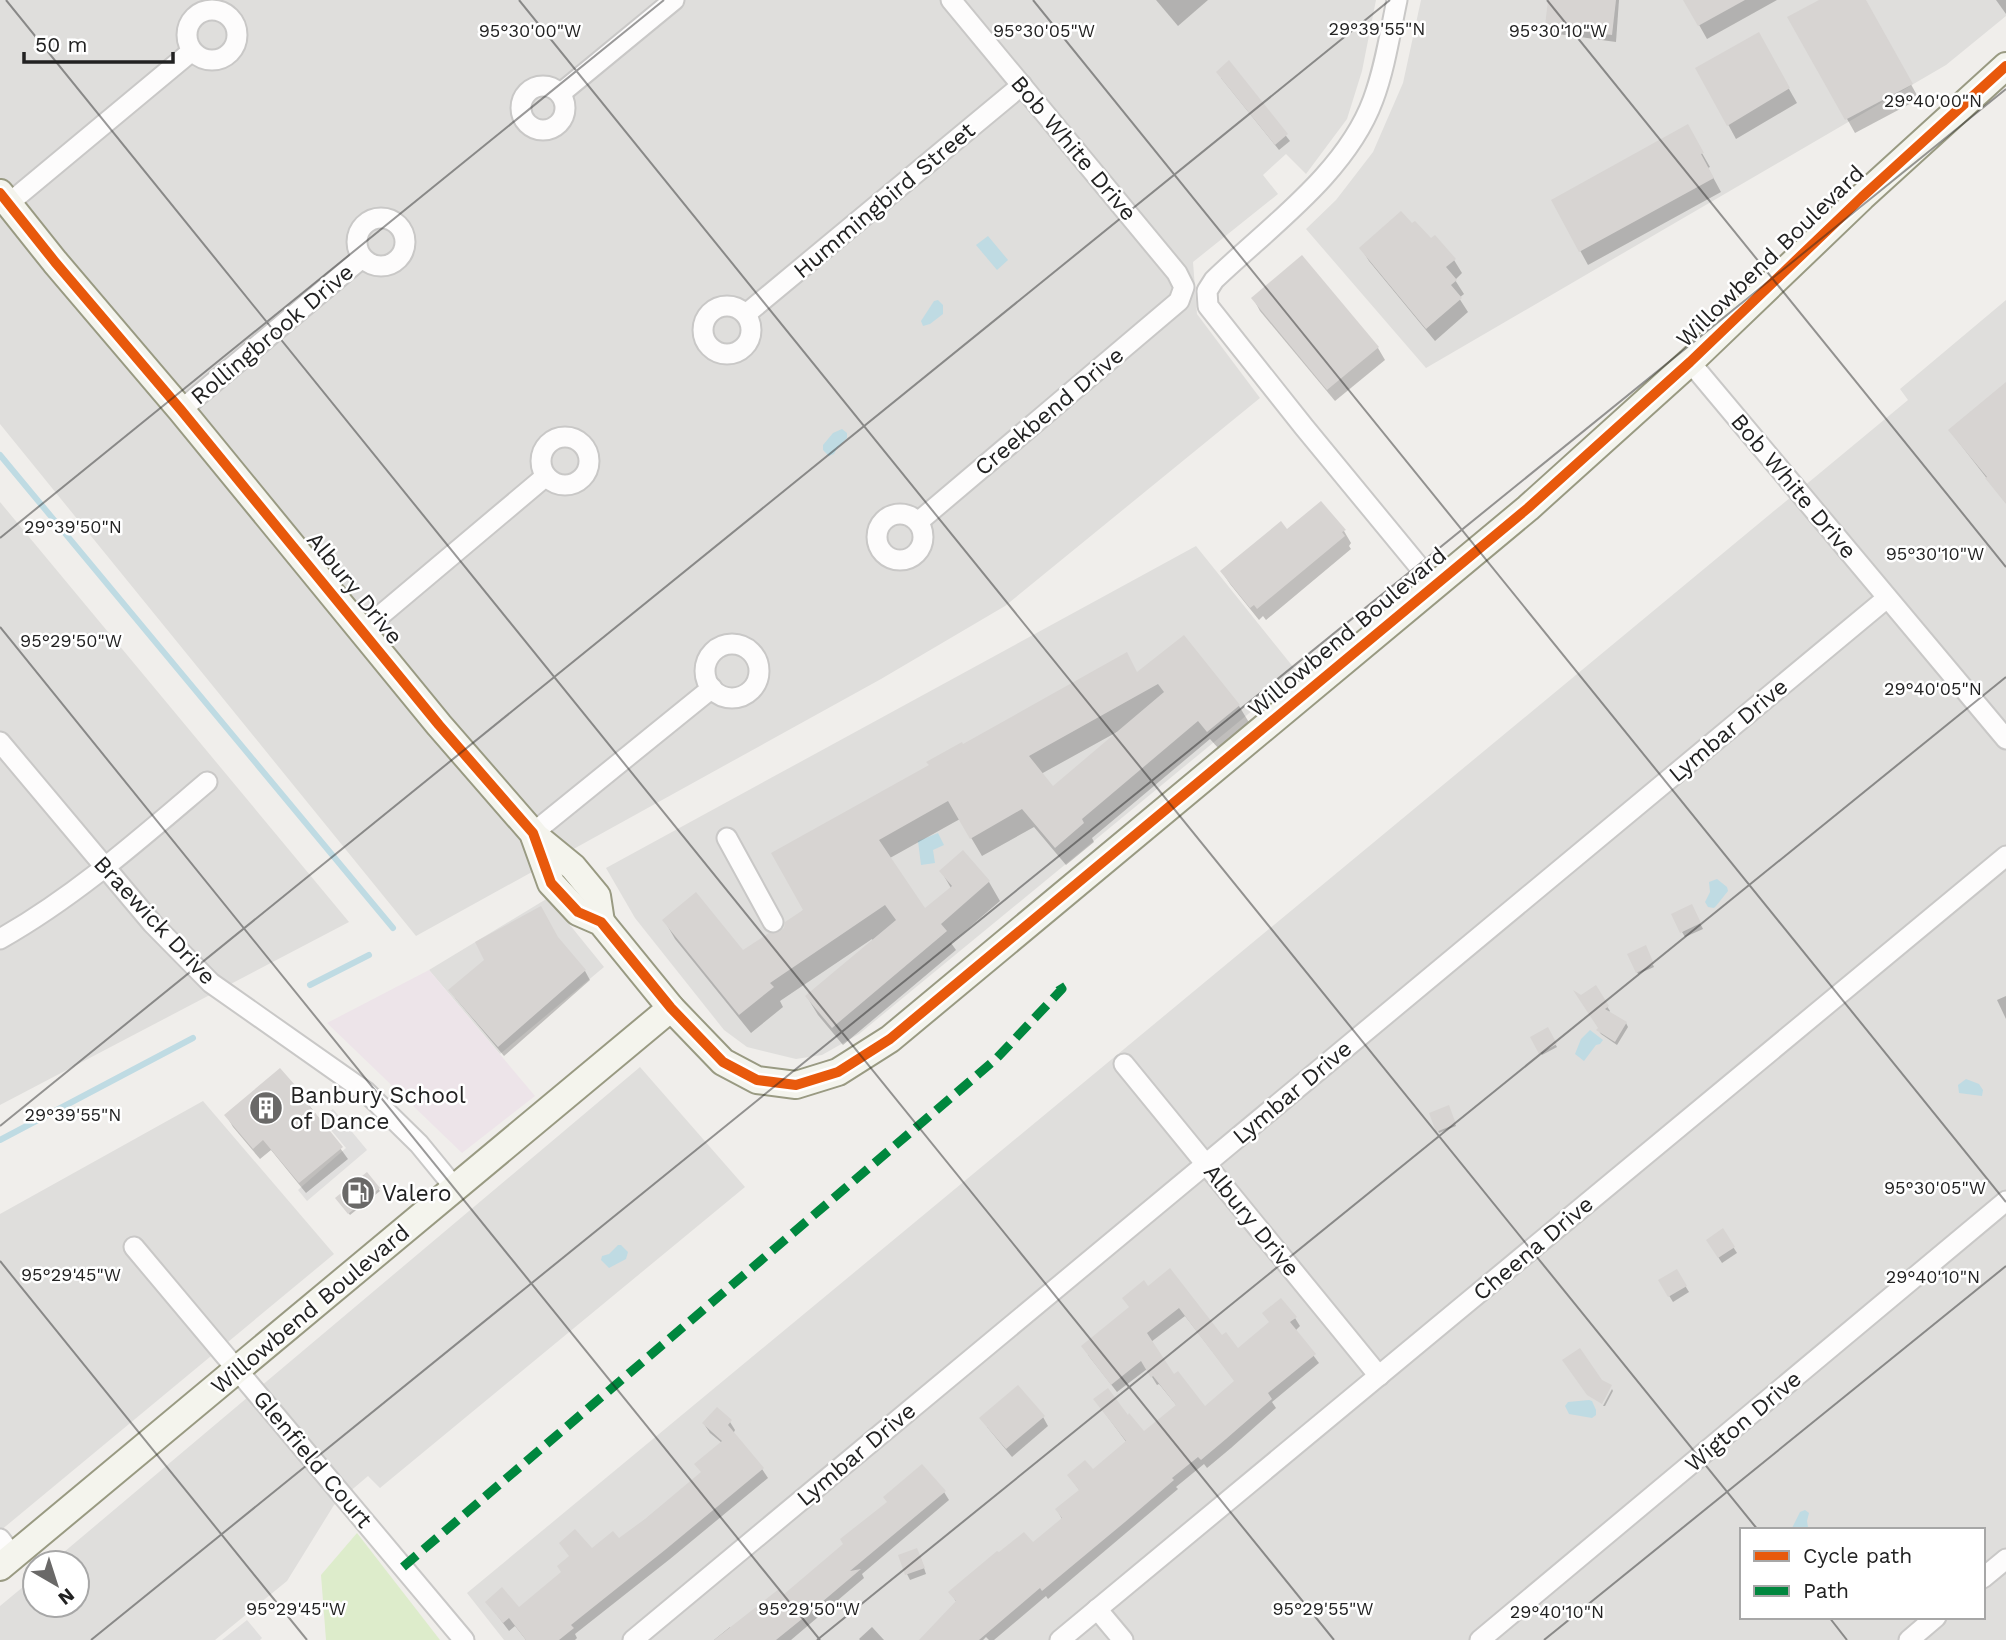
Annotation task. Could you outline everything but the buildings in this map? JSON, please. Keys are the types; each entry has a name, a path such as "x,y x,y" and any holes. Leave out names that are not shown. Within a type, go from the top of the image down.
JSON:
{"street":[{"path":"561,93 674,0"},
{"name":"Bob White Drive","path":"951,0 1177,273 1184,287 1179,301"},
{"path":"1397,0 1373,102 1345,151 1304,197 1214,280 1207,291 1208,306 1435,586"},
{"path":"4,198 192,51"},
{"name":"Willowbend Boulevard","path":"4,1554 237,1369 671,1008 723,1062 757,1080 796,1085 838,1072 890,1039 1528,508 1690,362 1862,197 2006,66"},
{"name":"Hummingbird Street","path":"746,314 1022,85"},
{"name":"Albury Drive","path":"4,198 439,725 533,833 573,867 597,896 601,922 671,1008"},
{"name":"Rollingbrook Drive","path":"181,410 362,258"},
{"name":"Creekbend Drive","path":"918,522 1179,301"},
{"name":"Bob White Drive","path":"1690,362 2006,738"},
{"path":"363,630 546,476"},
{"name":"Lymbar Drive","path":"633,1640 1887,598"},
{"path":"533,833 712,688"},
{"name":"Braewick Drive","path":"0,742 152,923 211,983 366,1092 419,1144 455,1188"},
{"path":"0,939 26,924 105,868 207,782"},
{"path":"727,838 773,922"},
{"name":"Cheena Drive","path":"1060,1640 2006,856"},
{"name":"Albury Drive","path":"1124,1064 1379,1376"},
{"name":"Wigton Drive","path":"1480,1640 2006,1201"},
{"name":"Glenfield Court","path":"134,1247 464,1640"},
{"path":"1985,1576 2006,1559"},
{"path":"1097,1609 1123,1640"},
{"path":"1909,1640 1934,1619"}],"shaded area":[{"path":"0,0 1376,0 1362,71 1347,119 1306,174 1286,154 1263,175 1278,194 1193,262 1197,314 1260,398 1005,606 881,679 416,936 0,424"},
{"path":"1421,0 2006,0 2006,16 1946,65 1426,368 1306,229 1336,200 1373,152 1403,83"},
{"path":"2006,300 2006,1640 504,1640 467,1593 1908,400 1900,389"},
{"path":"0,502 349,922 0,1105"},
{"path":"1196,546 1298,673 859,1034 822,1055 796,1059 747,1047 724,1030 635,918 606,868"},
{"path":"548,898 604,967 500,1054 429,970"},
{"path":"429,970 535,1096 462,1153 327,1023"},
{"path":"640,1067 745,1187 380,1488 368,1476 334,1505 287,1581 215,1640 0,1640 0,1606 21,1589 21,1619 91,1619 91,1549 68,1549"},
{"path":"203,1101 334,1254 0,1531 0,1214"},
{"path":"333,1109 367,1150 307,1201 298,1190 346,1148 321,1118"},
{"path":"247,1620 262,1638 260,1640 222,1640"}],"green space":[{"path":"357,1533 440,1640 326,1640 321,1575"}],"water":[{"path":"988,236 1008,260 997,270 976,245"},
{"path":"938,300 943,305 943,314 923,326 921,321 934,301"},
{"path":"842,429 847,433 847,438 834,454 829,456 823,450 823,445 833,433"},
{"path":"938,833 944,845 933,850 935,863 921,865 918,841"},
{"path":"1717,879 1728,891 1714,908 1708,907 1705,902 1710,892 1709,882"},
{"path":"1590,1030 1603,1040 1584,1061 1575,1054 1581,1039"},
{"path":"1966,1079 1979,1084 1983,1090 1982,1096 1959,1093 1958,1085"},
{"path":"618,1245 628,1252 626,1259 609,1268 601,1260 602,1256 609,1254"},
{"path":"1589,1400 1596,1410 1596,1415 1592,1418 1569,1414 1565,1406 1568,1402"},
{"path":"1805,1510 1809,1513 1808,1527 1792,1528 1800,1512"}],"waterway":[{"path":"0,455 393,928"},
{"path":"310,985 369,955"},
{"path":"0,1140 193,1038"}],"marked path":[{"path":"403,1567 996,1059 1062,989 1055,978"}],"cycle path":[{"path":"0,193 439,725 533,833 551,883 578,912 601,922 671,1008 723,1062 757,1080 796,1085 838,1072 890,1039 1528,508 1690,362 1862,197 2006,66"}],"place":[{"name":"Banbury School of Dance","path":"266,1108"},
{"name":"Valero","path":"358,1193"}]}
